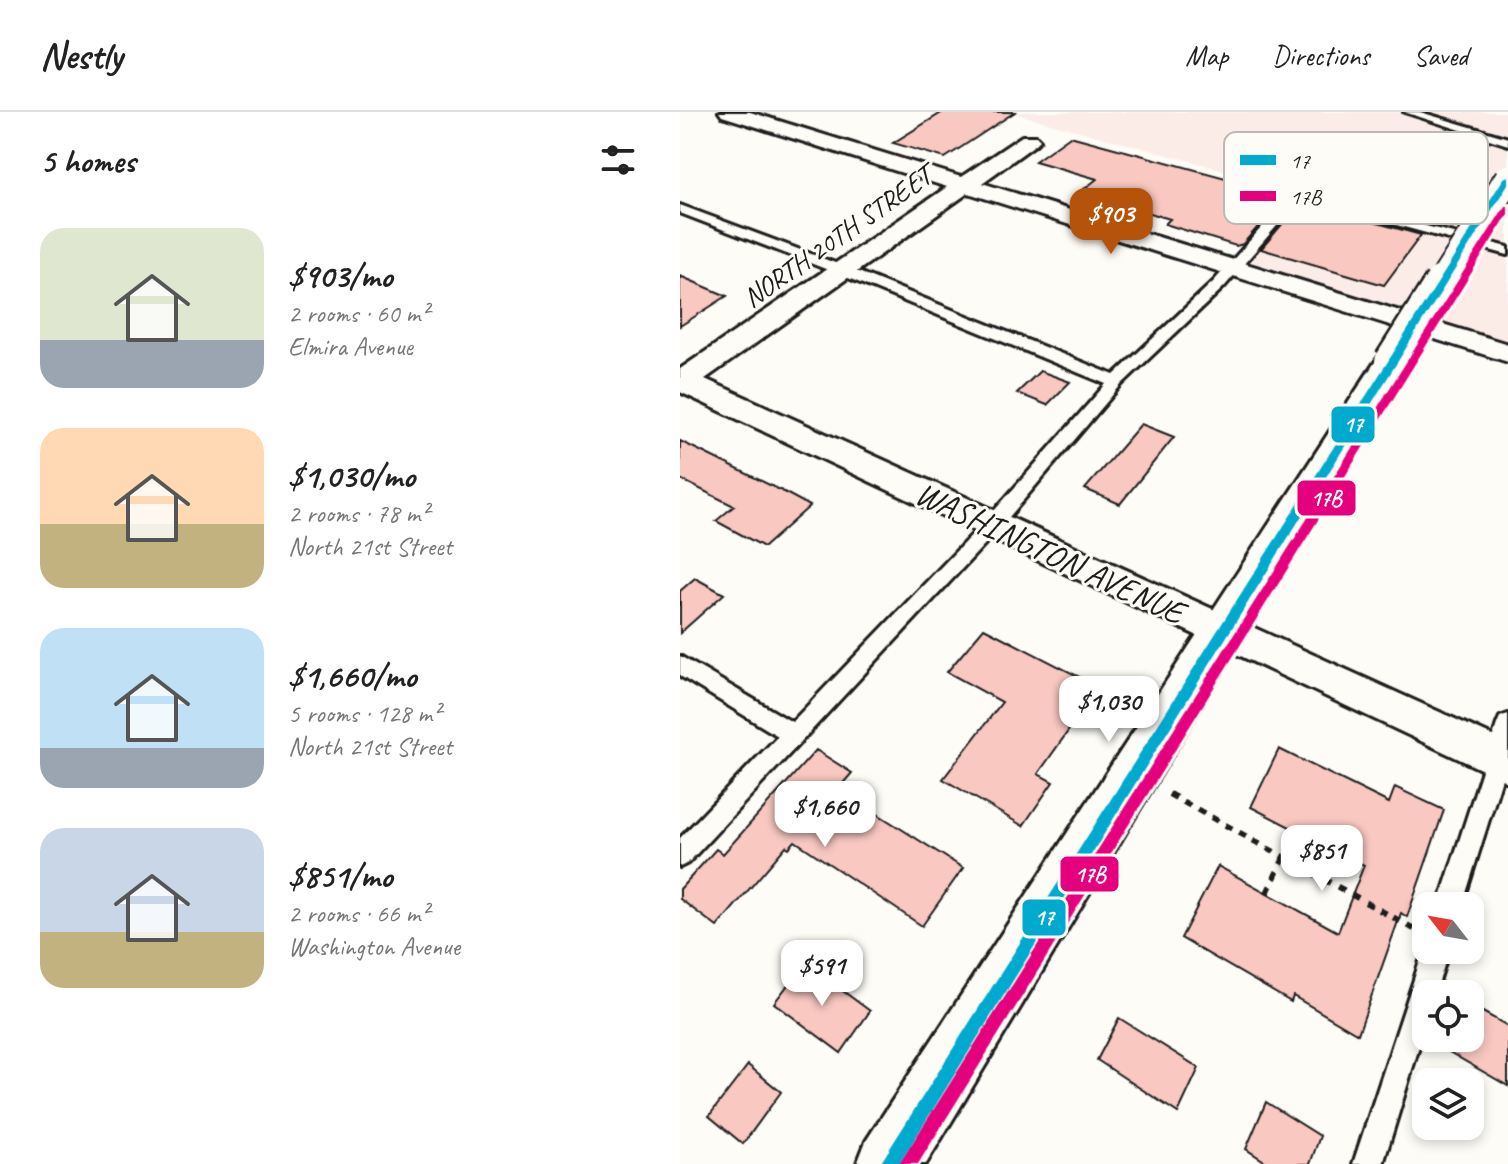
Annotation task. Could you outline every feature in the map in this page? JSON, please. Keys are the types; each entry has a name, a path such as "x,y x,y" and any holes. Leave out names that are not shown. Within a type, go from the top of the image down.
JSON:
{"street":[{"path":"729,112 1508,353"},
{"name":"NORTH 20TH STREET","path":"681,381 1029,140"},
{"path":"1488,210 1508,178"},
{"path":"889,1164 1479,224"},
{"name":"WASHINGTON AVENUE","path":"681,381 1502,761"}],"lane":[{"path":"1409,112 1475,132"},
{"path":"1488,136 1508,142"},
{"path":"680,209 841,270 1116,382"},
{"path":"680,855 992,525 1116,382 1165,337 1271,224"},
{"path":"1406,224 1508,251"},
{"path":"680,665 795,735"},
{"path":"1455,892 1502,761 1508,724"},
{"path":"1368,1164 1432,964"}],"path":[{"path":"1133,774 1412,927"},
{"path":"1267,893 1297,831"}],"shaded area":[{"path":"1009,112 1508,112 1508,353 1232,268 1271,224 1488,224 1488,132 1224,132 1224,170"}],"building":[{"path":"943,112 1015,112 945,158 893,143"},
{"path":"1070,136 1224,178 1224,224 1260,224 1243,244 1236,246 1165,224 1170,219 1080,192 1097,179 1035,161"},
{"path":"1282,224 1381,224 1421,235 1384,285 1261,249"},
{"path":"680,276 727,296 680,326"},
{"path":"1040,371 1070,382 1047,405 1017,393"},
{"path":"1141,424 1174,437 1120,504 1085,489"},
{"path":"680,441 810,506 764,547 716,521 734,506 680,479"},
{"path":"695,578 724,594 680,633 680,591"},
{"path":"984,628 1099,687 1038,774 1053,782 1023,826 943,779 1002,702 947,672"},
{"path":"1279,749 1389,803 1395,787 1444,810 1416,892 1412,892 1407,917 1401,913 1358,1034 1293,996 1291,1002 1181,938 1218,866 1338,932 1364,865 1251,807"},
{"path":"816,750 852,773 838,789 963,868 922,926 795,841 789,848 786,846 717,927 680,899 680,889 716,849 723,854"},
{"path":"805,963 870,1011 841,1053 774,1003"},
{"path":"1484,1013 1508,1026 1508,1086 1484,1072 1484,1068 1477,1068 1449,1052 1484,1052"},
{"path":"1119,1018 1199,1068 1178,1113 1097,1060"},
{"path":"748,1065 781,1092 743,1144 709,1116"},
{"path":"1266,1102 1320,1136 1310,1164 1269,1164 1246,1149"}],"transit line":[{"name":"17","path":"1488,210 1508,178"},
{"name":"17B","path":"908,1164 1508,208"},
{"name":"17","path":"889,1164 1479,224"}]}
